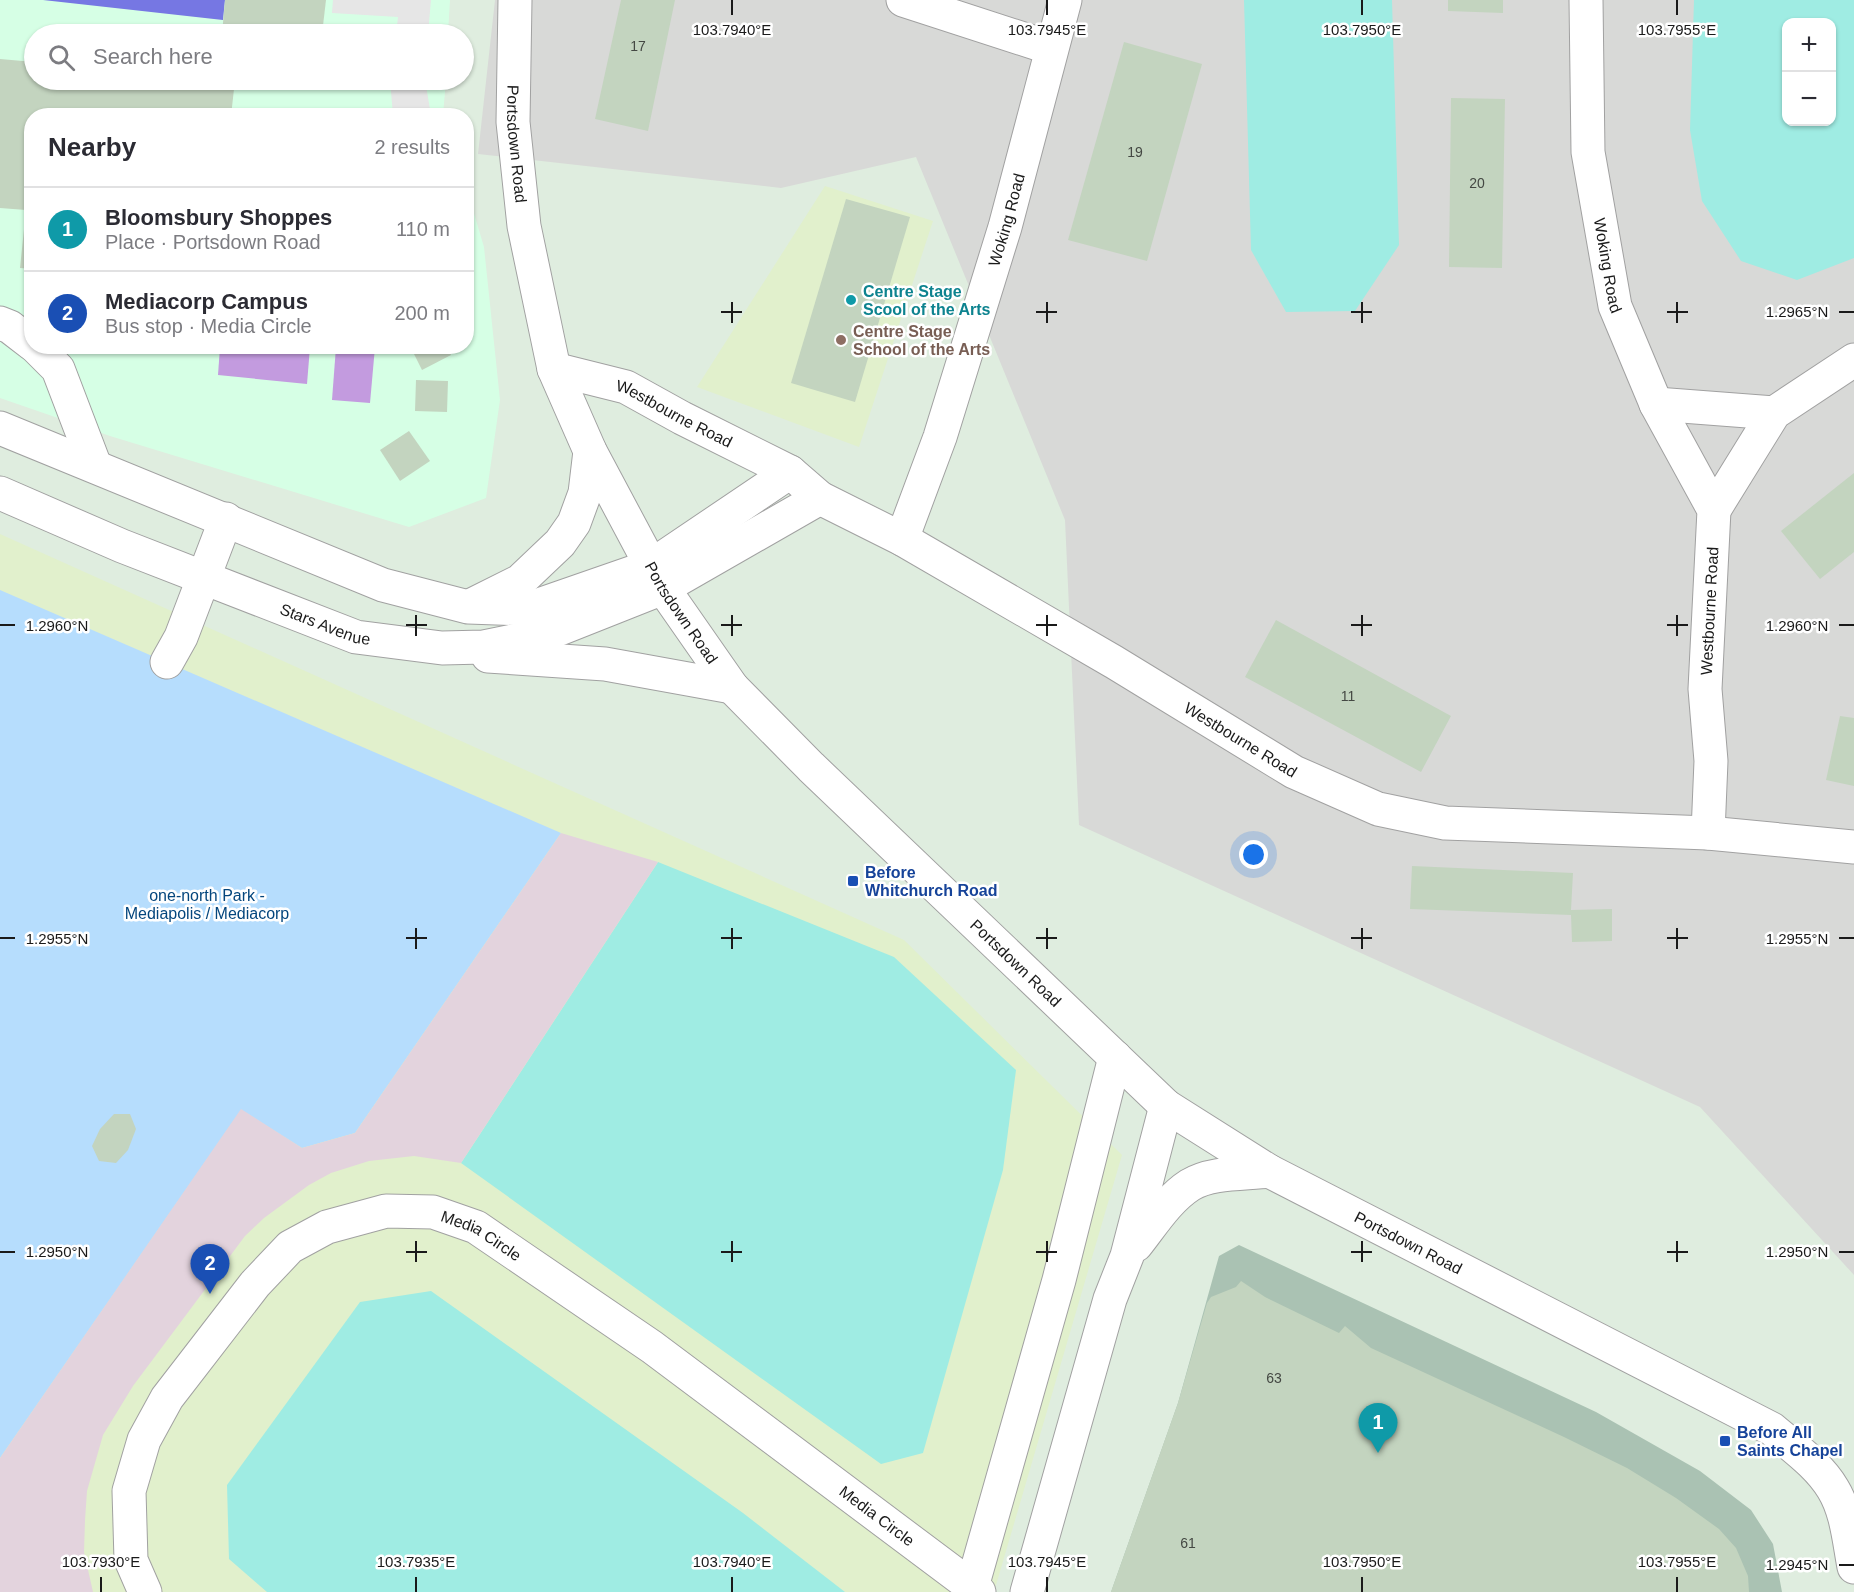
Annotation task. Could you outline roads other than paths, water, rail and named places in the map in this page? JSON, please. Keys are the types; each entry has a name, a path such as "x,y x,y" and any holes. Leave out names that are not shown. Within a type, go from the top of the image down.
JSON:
{"street":[{"name":"Portsdown Road","path":"515,0 513,122 524,226 554,369 590,451 657,577 732,687 811,767 1167,1106 1269,1171 1772,1430 1804,1456 1833,1488 1849,1518 1854,1567"},
{"path":"903,0 1051,48"},
{"name":"Woking Road","path":"902,539 940,437 1005,227 1065,0"},
{"name":"Woking Road","path":"1586,0 1588,152 1615,306 1656,404"},
{"path":"0,323 10,327 24,338"},
{"path":"43,354 58,369 95,466"},
{"path":"1656,404 1714,510 1774,413 1854,360"},
{"name":"Westbourne Road","path":"554,369 626,387 789,472 820,498 902,539 1114,662 1294,772 1378,809 1445,823 1708,833 1854,847"},
{"path":"1656,404 1774,413"},
{"path":"0,428 383,585 468,607 527,609 657,577 820,498"},
{"path":"468,607 520,581 560,543 574,523 585,493 590,451"},
{"path":"657,577 789,472"},
{"name":"Stars Avenue","path":"0,494 202,578 356,637 442,648 484,647 547,634 657,577"},
{"name":"Westbourne Road","path":"1708,833 1711,761 1705,689 1714,510"},
{"path":"167,662 181,637 226,519"},
{"path":"442,648 506,659 605,664 732,687"},
{"name":"Media Circle","path":"145,1592 131,1560 129,1491 144,1440 167,1398 255,1284 290,1247 327,1227 386,1211 433,1212 476,1227 652,1347 976,1590 1059,1280 1115,1058"},
{"path":"1027,1592 1110,1299 1127,1256 1167,1106"},
{"path":"1127,1256 1167,1206 1190,1185 1213,1177 1269,1171"}],"place":[{"name":"Centre Stage Scool of the Arts","path":"851,300"},
{"name":"Centre Stage School of the Arts","path":"841,340"},
{"name":"Before Whitchurch Road","path":"853,881"},
{"name":"Mediacorp Campus","path":"210,1294"},
{"name":"Before All Saints Chapel","path":"1725,1441"},
{"name":"Bloomsbury Shoppes","path":"1378,1453"}],"park label":[{"name":"one-north Park - Mediapolis / Mediacorp","path":"207,904"}]}
